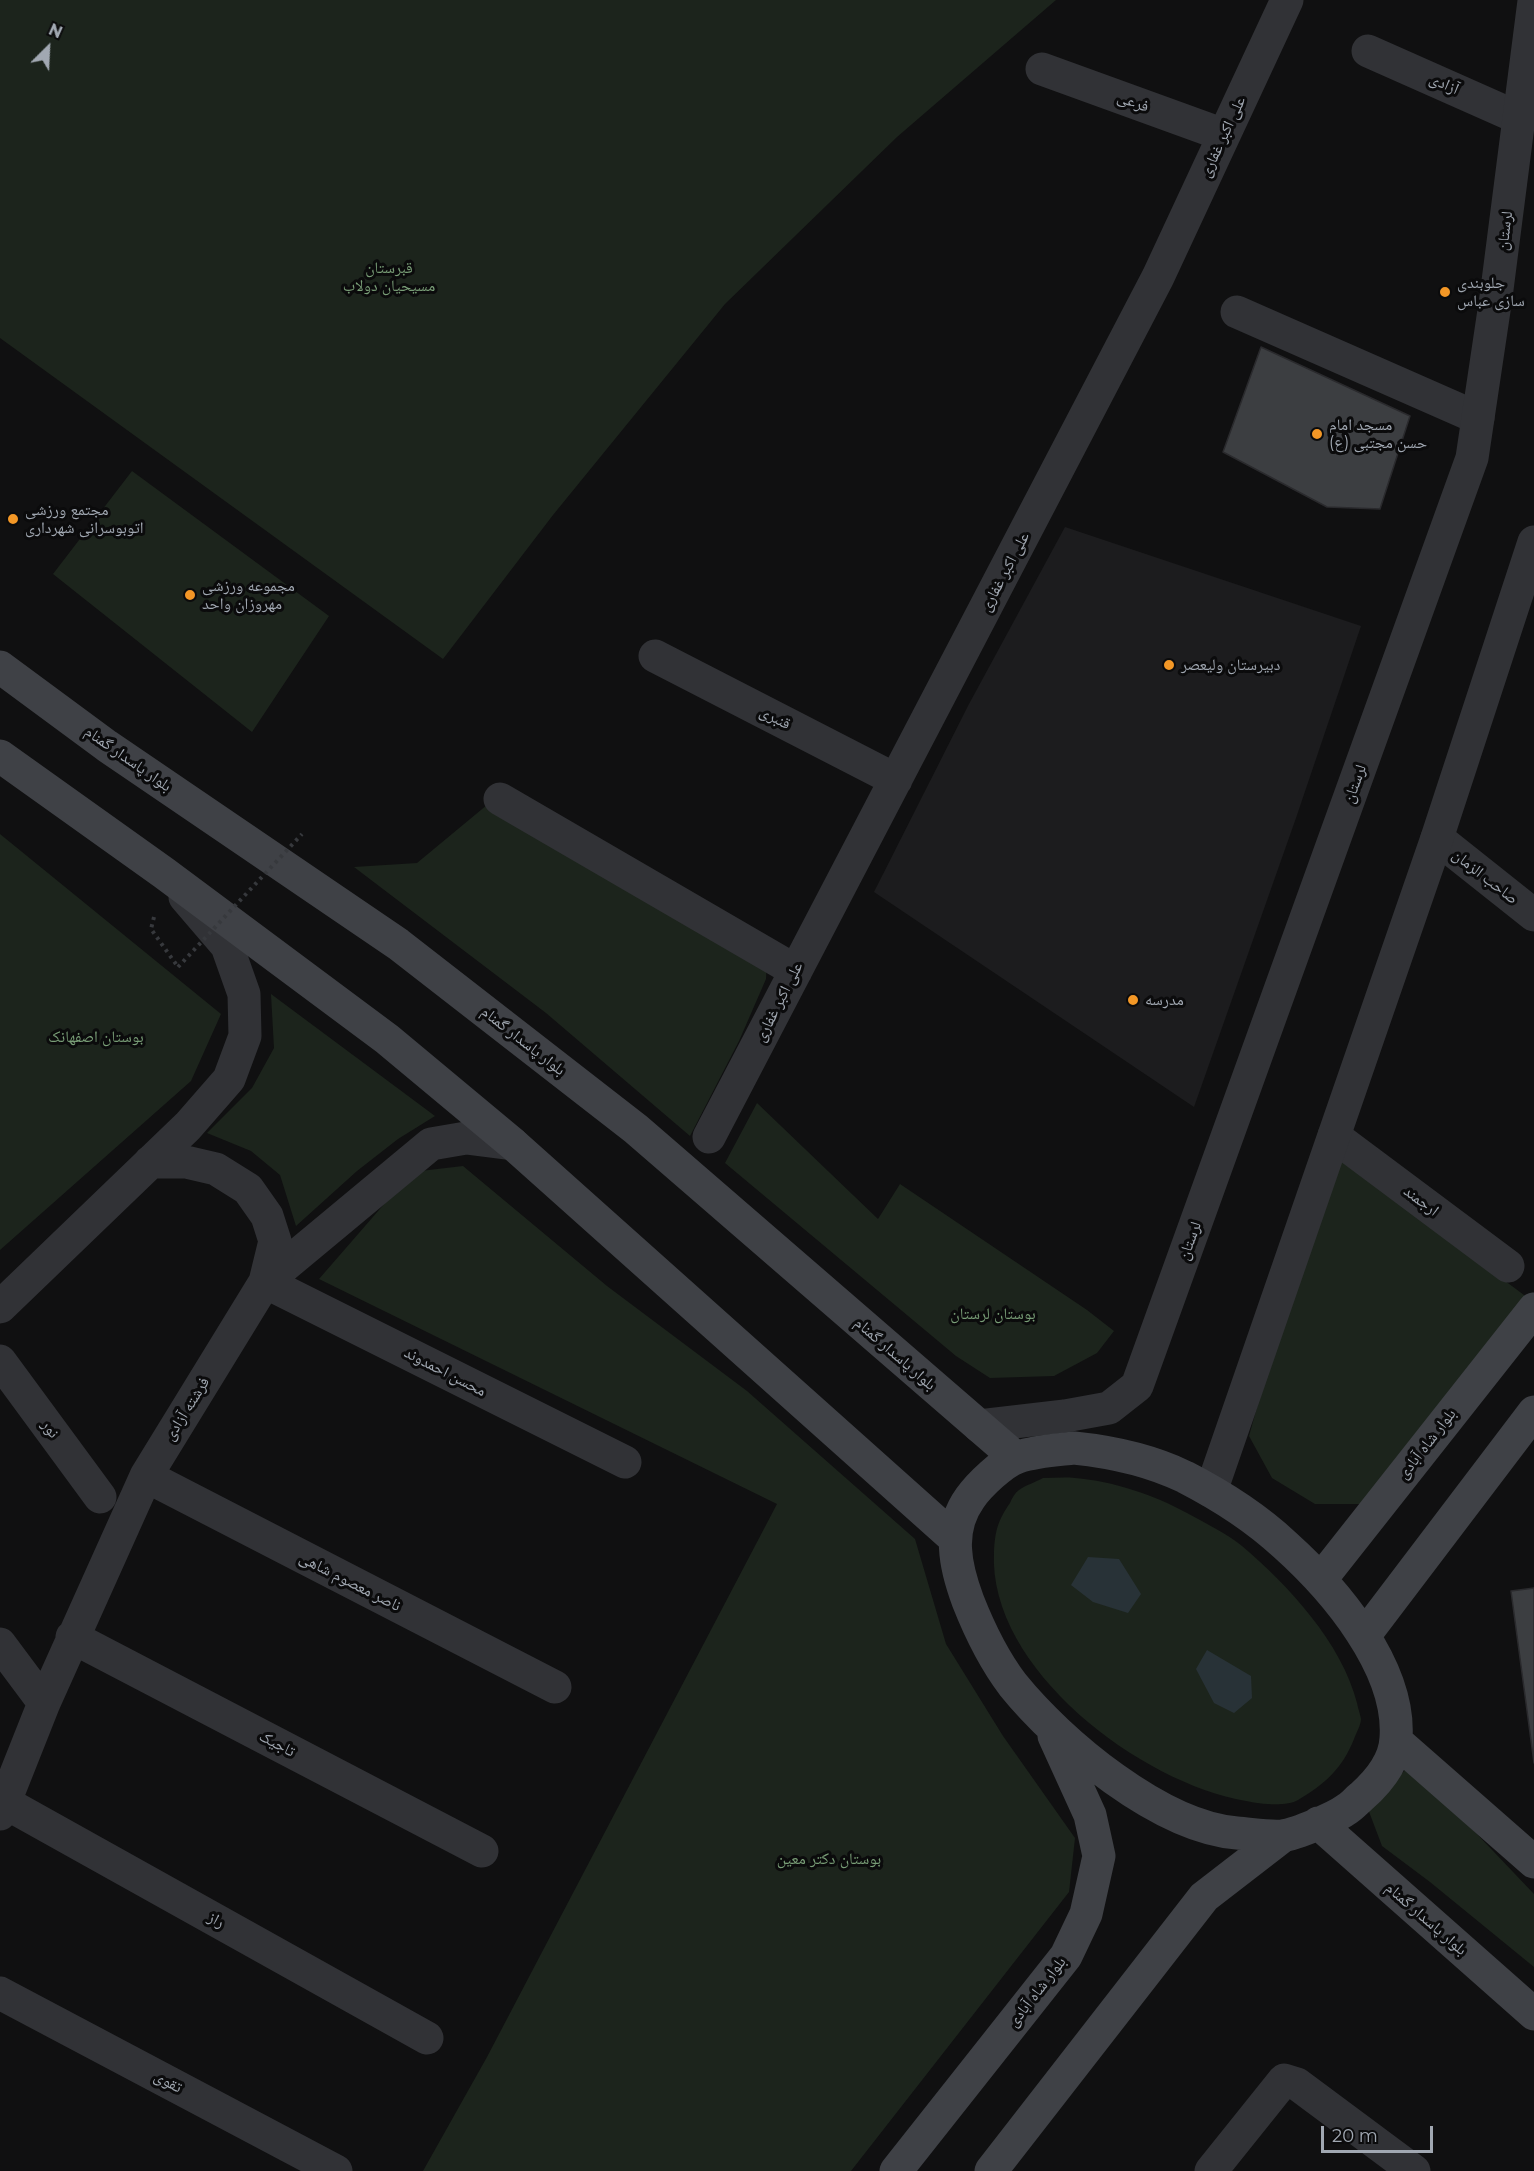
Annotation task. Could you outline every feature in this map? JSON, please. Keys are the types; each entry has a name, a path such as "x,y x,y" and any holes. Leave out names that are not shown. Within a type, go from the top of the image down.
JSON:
{"main road":[{"name":"بلوار پاسدار گمنام","path":"0,667 107,746 398,944 636,1130 1015,1457"},
{"path":"0,756 165,873 387,1039 513,1144 954,1538"},
{"name":"بلوار شاه آبادی","path":"1321,1579 1534,1309"},
{"path":"1364,1636 1534,1412"},
{"path":"991,2171 1204,1897 1283,1836 1346,1810 1371,1788 1387,1767 1396,1741 1395,1713 1383,1673 1364,1636 1335,1595 1283,1543 1211,1491 1147,1461 1108,1451 1074,1448 1015,1457 978,1486 962,1509 954,1538 958,1574 990,1648 1012,1684 1081,1755 1131,1790 1183,1819 1230,1832 1283,1836"},
{"name":"بلوار شاه آبادی","path":"896,2171 1066,1956 1086,1914 1099,1856 1090,1815 1046,1719"},
{"path":"1396,1741 1534,1862"},
{"name":"بلوار پاسدار گمنام","path":"1318,1823 1534,2014"}],"street":[{"name":"علی اکبر غفاری","path":"710,1137 1158,277 1287,0"},
{"name":"لرستان","path":"979,1426 1065,1416 1109,1408 1137,1386 1472,458 1496,297 1534,1"},
{"name":"آزادی","path":"1368,51 1519,118"},
{"name":"فرعی","path":"1042,69 1224,135"},
{"path":"1237,312 1478,418"},
{"path":"1211,1491 1437,838 1534,542"},
{"name":"قنبری","path":"655,656 896,780"},
{"path":"500,799 796,971"},
{"name":"صاحب الزمان","path":"1437,838 1534,915"},
{"path":"0,1307 188,1126 230,1079 245,1036 244,994 227,946 165,873"},
{"name":"ارجمند","path":"1334,1136 1508,1266"},
{"name":"فرشته آزادی","path":"2,1808 72,1637 146,1476 265,1282 431,1144 466,1138 513,1144"},
{"path":"150,1162 186,1162 216,1169 248,1189 267,1216 275,1241 265,1282"},
{"name":"محسن احمدوند","path":"265,1282 625,1462"},
{"name":"نور","path":"0,1361 100,1497"},
{"name":"ناصر معصوم شاهی","path":"146,1476 555,1688"},
{"name":"تاجیک","path":"72,1637 482,1851"},
{"path":"0,1644 44,1703"},
{"name":"راز","path":"2,1808 427,2038"},
{"name":"تقوی","path":"0,1993 336,2171"},
{"path":"1211,2171 1284,2080 1297,2084 1414,2171"}],"path":[{"path":"151,929 178,967 302,834"}],"shaded area":[{"path":"1065,527 1361,626 1194,1107 874,892 969,704"},
{"path":"1088,1557 1119,1559 1141,1594 1128,1613 1093,1602 1071,1585"},
{"path":"1207,1650 1251,1676 1252,1698 1234,1713 1214,1703 1196,1669"}],"green space":[{"name":"قبرستان مسیحیان دولاب","path":"0,0 1056,0 897,137 725,304 553,515 443,659 0,338"},
{"name":"مجموعه ورزشی مهروزان واحد","path":"132,471 329,616 252,732 53,574"},
{"path":"493,800 767,958 766,979 739,1041 690,1136 546,1013 354,867 417,863"},
{"name":"بوستان اصفهانک","path":"0,834 221,1014 191,1081 0,1250"},
{"path":"271,994 435,1116 398,1139 357,1171 296,1226 280,1175 251,1151 207,1133 252,1088 274,1048"},
{"name":"بوستان لرستان","path":"757,1103 878,1219 900,1184 1087,1310 1114,1331 1097,1353 1054,1376 990,1378 956,1356 725,1163"},
{"path":"1339,1157 1532,1301 1360,1504 1315,1504 1272,1478 1249,1436 1266,1375"},
{"name":"بوستان دکتر معین","path":"463,1166 607,1286 747,1391 915,1539 946,1644 1003,1736 1075,1838 1069,1892 851,2171 423,2171 487,2057 777,1504 319,1279 412,1172"},
{"path":"1043,1478 1071,1478 1104,1482 1161,1500 1215,1528 1260,1561 1295,1597 1326,1637 1350,1681 1361,1719 1349,1750 1332,1775 1298,1800 1287,1804 1246,1801 1205,1790 1161,1771 1119,1745 1078,1714 1043,1677 1016,1638 999,1596 994,1552 1000,1520 1018,1491"},
{"path":"1408,1767 1534,1894 1534,1967 1382,1846 1368,1809"}],"building":[{"name":"مسجد امام حسن مجتبی (ع)","path":"1261,347 1410,416 1380,509 1327,507 1223,452"},
{"path":"1534,1588 1534,1763 1511,1591"}],"place":[{"name":"جلوبندی سازی عباس","path":"1445,292"},
{"name":"مسجد امام حسن مجتبی (ع)","path":"1317,434"},
{"name":"مجتمع ورزشی اتوبوسرانی شهرداری","path":"13,519"},
{"name":"مجموعه ورزشی مهروزان واحد","path":"190,595"},
{"name":"دبیرستان ولیعصر","path":"1169,665"},
{"name":"مدرسه","path":"1133,1000"}]}
